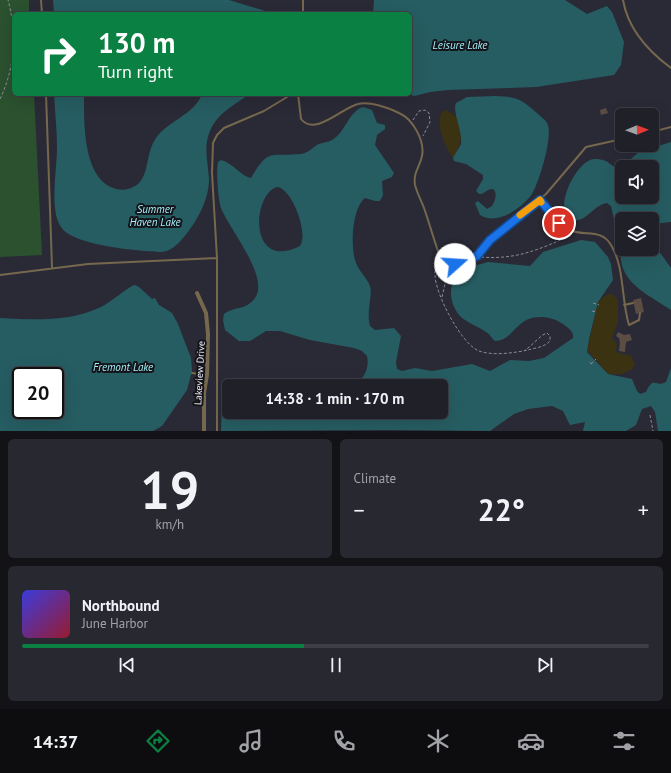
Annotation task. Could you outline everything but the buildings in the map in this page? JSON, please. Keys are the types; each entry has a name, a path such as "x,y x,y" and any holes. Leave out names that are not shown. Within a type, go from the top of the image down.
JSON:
{"street":[{"name":"Lakeview Drive","path":"197,293 203,306 208,324 207,375 204,389 204,431"}],"lane":[{"path":"41,0 42,12"},
{"path":"303,0 303,12"},
{"path":"623,0 625,11 633,29 649,49 671,68"},
{"path":"46,96 52,268"},
{"path":"217,431 217,258 212,173 215,139 224,128 264,111 289,96"},
{"path":"298,96 302,119 307,124 324,123 355,105 367,103 400,113 412,124 421,142 422,156 414,174 416,186 440,255 447,263 455,264 477,256 490,240 540,200 560,179 586,147 615,141"},
{"path":"659,130 671,127"},
{"path":"540,200 559,223 572,231 599,234 610,243 618,267 629,325 638,322 640,319 640,313"},
{"path":"0,275 88,264 217,258"},
{"path":"624,305 633,303"},
{"path":"192,373 207,375"}],"path":[{"path":"8,0 12,21"},
{"path":"0,99 10,70 12,57"},
{"path":"412,124 419,111 425,110 429,113 430,122 421,142"},
{"path":"477,256 504,258 522,255 578,232"},
{"path":"440,255 434,274 442,297 460,332 470,345 477,350 495,353 525,350 548,344 550,336 547,333 542,335 533,346 525,350"},
{"path":"442,297 445,284 455,264"},
{"path":"593,303 599,305"},
{"path":"592,311 597,312"},
{"path":"592,364 596,359"},
{"path":"590,362 593,366"},
{"path":"650,415 653,431"}],"shaded area":[{"path":"0,0 29,0 29,12 12,12 12,96 34,96 42,255 0,257"}],"sand":[{"path":"446,110 458,118 461,130 460,143 453,158 444,142 440,129 440,117 442,112"},
{"path":"612,294 618,300 618,322 612,338 617,344 616,352 631,356 635,364 631,370 622,374 608,374 587,350 598,302 606,295"}],"water":[{"path":"53,0 229,0 268,12 54,12"},
{"name":"Leisure Lake","path":"374,0 565,0 587,14 607,6 612,12 624,42 621,65 614,75 536,87 448,90 430,92 415,96 412,95 412,12 373,12"},
{"name":"Summer Haven Lake","path":"54,96 84,96 85,134 91,162 97,174 105,183 116,189 128,189 137,185 142,179 156,138 168,126 193,107 201,96 246,96 222,114 213,124 207,143 206,155 209,179 205,202 198,217 184,237 177,245 162,252 124,249 92,243 79,239 61,227 57,220 54,200 57,149"},
{"path":"495,96 515,98 527,105 547,123 549,137 542,170 532,194 522,205 509,214 501,217 487,218 480,215 475,203 478,201 487,209 492,206 496,197 495,191 491,189 479,194 476,191 483,179 483,175 466,164 454,161 453,158 461,144 455,107 456,103 467,97"},
{"path":"363,107 372,110 377,123 385,125 385,129 377,135 375,145 394,173 392,177 382,181 383,195 380,201 365,198 357,210 353,229 353,248 356,263 369,283 371,289 369,315 370,326 375,330 394,328 401,336 396,362 397,369 402,371 415,368 432,371 472,364 490,371 510,360 529,361 544,358 573,338 573,333 569,328 560,322 546,317 532,318 525,321 507,337 495,341 480,328 469,323 460,316 456,310 451,298 454,279 463,269 488,262 530,266 543,252 581,240 595,242 608,257 611,264 613,280 598,302 587,352 608,374 632,379 637,391 640,394 646,392 653,383 659,384 666,382 671,368 671,431 658,431 655,412 651,406 642,409 636,425 626,431 583,431 585,422 570,425 563,411 552,406 528,409 514,414 490,431 221,431 222,403 222,419 448,419 448,379 362,379 367,370 367,356 362,351 354,348 310,340 280,331 266,331 250,341 239,341 225,330 223,320 224,314 248,305 255,298 258,289 257,278 253,266 221,208 217,172 218,162 221,160 251,178 262,162 271,156 301,154 308,152 319,144 332,140 341,132 354,113","holes":["277,187 283,189 298,212 301,222 302,240 300,246 283,251 271,249 263,241 260,229 260,216 263,203 269,193"]},
{"path":"671,142 671,222 659,223 659,212 615,212 615,221 611,206 607,203 602,204 581,219 571,220 566,214 564,206 565,196 574,176 581,167 587,161 594,159 606,161 615,167 615,204 659,204 659,160 630,160 639,152 659,152 659,146"},
{"path":"659,252 661,254 671,268 671,310 634,285 623,268 621,256 659,256"},
{"name":"Fremont Lake","path":"135,285 152,299 155,298 159,305 172,313 178,324 191,358 192,371 187,390 162,426 153,431 0,431 0,318 64,318 89,312 101,307"}],"slow traffic":[{"path":"520,215 540,200 541,202"}],"route":[{"path":"455,264 477,256 490,240 540,200 559,223"}]}
